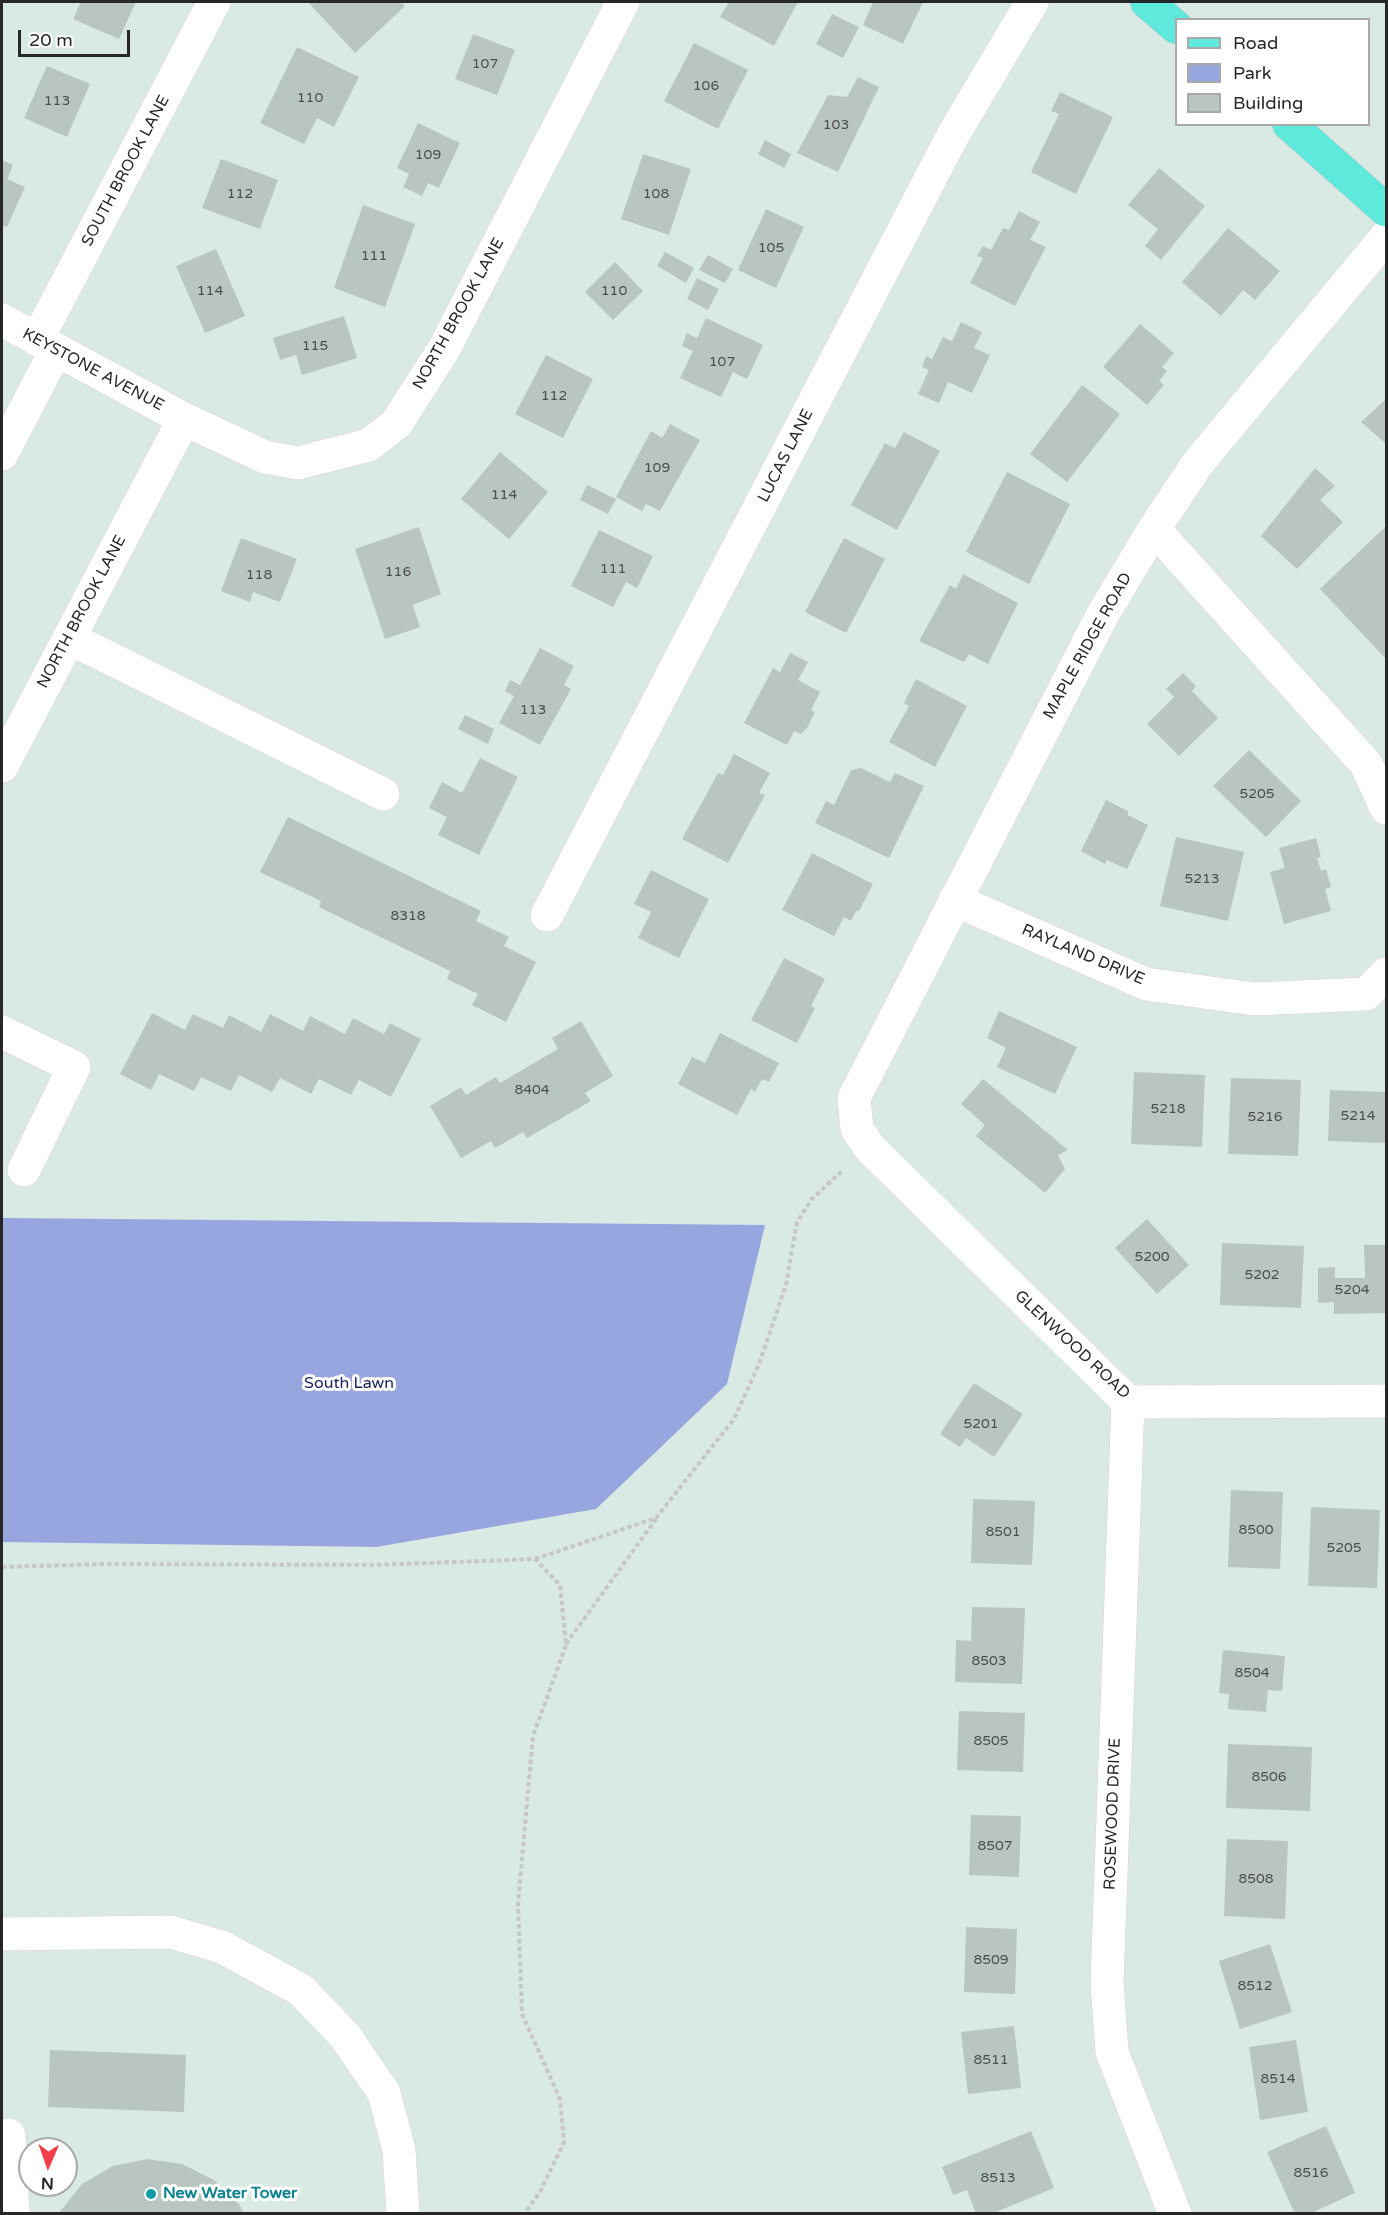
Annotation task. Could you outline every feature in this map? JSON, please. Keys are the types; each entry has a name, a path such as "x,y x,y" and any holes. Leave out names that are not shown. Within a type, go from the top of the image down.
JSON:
{"main road":[{"path":"1147,2 1175,26"},
{"path":"1290,126 1386,210"}],"street":[{"name":"SOUTH BROOK LANE","path":"2,454 46,345 214,2"},
{"name":"NORTH BROOK LANE","path":"2,766 184,419 264,457 298,463 369,445 396,424 444,349 623,2"},
{"name":"LUCAS LANE","path":"547,915 952,137 1032,2"},
{"name":"MAPLE RIDGE ROAD","path":"855,1098 1103,614 1154,529 1198,464 1386,237"},
{"name":"KEYSTONE AVENUE","path":"2,320 184,419"},
{"path":"1154,529 1366,764 1386,808"},
{"path":"69,638 383,794"},
{"name":"RAYLAND DRIVE","path":"955,900 1146,984 1265,999 1366,994 1386,974"},
{"path":"2,1032 74,1067 24,1170"},
{"name":"GLENWOOD ROAD","path":"855,1098 857,1129 870,1148 1128,1402 1386,1401"},
{"name":"ROSEWOOD DRIVE","path":"1128,1402 1107,1983 1112,2052 1175,2214"},
{"path":"2,1934 171,1932 222,1947 301,1990 345,2036 384,2093 399,2150 403,2214"},
{"path":"9,2135 13,2214"}],"path":[{"path":"524,2214 540,2192 564,2142 560,2099 522,2014 518,1904 533,1736 566,1645 656,1518 734,1419 759,1365 786,1285 797,1222 812,1199 870,1148"},
{"path":"2,1567 106,1564 373,1565 535,1559 656,1518"},
{"path":"535,1559 560,1585 566,1645"}],"green space":[{"name":"South Lawn","path":"2,1218 765,1225 727,1384 596,1509 376,1547 2,1542"}],"building":[{"path":"81,2 136,2 119,39 73,19"},
{"path":"308,2 401,2 405,6 355,53"},
{"path":"729,2 798,2 774,46 720,17"},
{"path":"873,2 923,2 903,44 863,25"},
{"path":"832,14 859,27 843,58 816,44"},
{"path":"473,34 515,50 497,95 455,79"},
{"path":"694,43 748,70 718,129 664,101"},
{"path":"297,47 359,77 334,127 317,118 304,144 260,123"},
{"path":"47,66 90,84 67,137 24,118"},
{"path":"858,77 879,87 838,172 797,153 828,95 847,97"},
{"path":"1060,92 1113,117 1076,194 1031,172 1059,114 1051,111"},
{"path":"418,123 460,143 439,188 428,183 422,196 403,187 409,174 397,168"},
{"path":"765,140 791,154 784,168 758,154"},
{"path":"643,154 691,169 669,235 621,219"},
{"path":"221,159 278,180 260,229 202,208"},
{"path":"2,160 13,165 7,179 25,187 7,227 2,225"},
{"path":"1159,168 1205,206 1161,260 1145,246 1158,229 1128,205"},
{"path":"363,205 415,224 385,307 334,288"},
{"path":"766,209 804,227 776,288 738,270"},
{"path":"1019,211 1040,222 1030,240 1046,247 1015,306 970,283 983,258 977,256 983,246 991,250 1003,228 1009,230"},
{"path":"1228,228 1280,271 1255,300 1243,290 1221,316 1182,282"},
{"path":"216,249 245,316 205,333 176,266"},
{"path":"665,252 694,268 686,283 657,266"},
{"path":"708,255 733,269 725,283 699,270"},
{"path":"615,262 643,291 613,320 585,292"},
{"path":"697,278 719,289 708,310 687,299"},
{"path":"344,316 357,358 302,375 296,355 280,360 273,338"},
{"path":"706,318 763,345 747,379 733,372 721,397 680,378 693,351 682,346 687,333 697,338"},
{"path":"961,322 982,332 974,348 990,355 972,393 948,382 939,403 918,394 929,370 922,367 926,356 932,359 943,337 952,341"},
{"path":"1140,324 1174,353 1162,367 1167,371 1159,381 1164,385 1147,405 1103,367"},
{"path":"546,355 593,379 563,438 515,414"},
{"path":"1082,385 1120,414 1067,482 1030,454"},
{"path":"1386,399 1386,444 1361,422"},
{"path":"670,424 700,440 660,511 646,504 642,511 616,497 651,431 662,438"},
{"path":"904,432 940,451 897,530 851,505 885,443 895,448"},
{"path":"500,452 548,492 509,539 461,499"},
{"path":"1315,468 1335,486 1320,500 1343,522 1297,569 1261,536"},
{"path":"1007,472 1070,504 1029,584 966,552"},
{"path":"587,485 616,499 608,514 580,500"},
{"path":"1386,526 1386,659 1320,589"},
{"path":"419,527 441,594 413,605 420,627 385,639 355,549"},
{"path":"599,530 653,556 637,588 626,582 613,607 571,586"},
{"path":"241,538 297,559 280,602 253,592 250,602 221,591"},
{"path":"844,538 885,559 846,633 805,612"},
{"path":"963,574 1018,603 988,664 969,654 964,662 919,641 950,585 956,589"},
{"path":"540,648 574,666 564,685 571,689 540,745 499,723 514,696 505,691 510,680 520,685"},
{"path":"790,653 808,662 798,680 820,692 811,710 815,712 807,728 801,734 794,731 787,745 744,723 773,668 780,672"},
{"path":"1183,673 1196,686 1192,691 1218,718 1179,756 1147,724 1174,697 1166,689"},
{"path":"916,679 967,706 935,767 889,742 909,706 904,703"},
{"path":"465,715 494,729 488,744 458,729"},
{"path":"1249,750 1301,801 1266,837 1213,786"},
{"path":"734,754 770,773 759,793 765,795 728,863 682,839 718,773 723,775"},
{"path":"480,758 518,777 479,855 438,835 447,817 429,808 442,782 462,793"},
{"path":"861,768 890,782 895,773 924,786 889,858 815,823 826,801 834,805 851,770"},
{"path":"1106,800 1128,811 1128,815 1148,825 1127,869 1107,860 1105,864 1081,851"},
{"path":"288,817 481,911 476,921 509,937 504,946 536,962 506,1022 472,1005 478,994 447,979 450,971 319,907 321,901 260,872"},
{"path":"1176,837 1244,852 1228,921 1160,906"},
{"path":"1316,838 1321,857 1317,858 1321,871 1326,869 1331,887 1325,889 1331,911 1284,924 1270,872 1285,868 1279,848"},
{"path":"812,853 873,884 859,911 856,911 851,921 844,917 834,936 782,910"},
{"path":"651,870 709,899 679,958 638,938 651,912 634,904"},
{"path":"784,958 825,979 811,1006 815,1008 797,1043 751,1020"},
{"path":"999,1011 1077,1047 1055,1094 997,1067 1006,1048 987,1038"},
{"path":"152,1013 185,1030 193,1014 223,1028 229,1015 261,1032 270,1014 303,1031 310,1016 345,1034 353,1018 384,1034 390,1023 421,1039 391,1097 359,1080 351,1095 319,1079 311,1094 280,1078 272,1092 239,1075 231,1091 201,1077 194,1091 159,1074 151,1090 120,1074"},
{"path":"581,1021 613,1076 585,1093 591,1101 527,1138 523,1132 495,1148 491,1141 461,1158 430,1106 461,1087 466,1095 496,1077 500,1083 558,1049 552,1038"},
{"path":"720,1033 779,1063 769,1082 762,1079 755,1092 751,1089 737,1115 678,1084 692,1057 705,1063"},
{"path":"1134,1072 1205,1075 1202,1147 1131,1144"},
{"path":"1231,1078 1301,1080 1298,1156 1228,1154"},
{"path":"983,1079 1068,1150 1058,1155 1065,1169 1045,1193 976,1136 985,1125 961,1104"},
{"path":"1330,1090 1386,1092 1386,1143 1328,1141"},
{"path":"1147,1219 1189,1265 1157,1294 1115,1248"},
{"path":"1222,1243 1304,1246 1301,1308 1220,1305"},
{"path":"1364,1245 1386,1245 1386,1313 1334,1314 1334,1302 1318,1303 1318,1268 1335,1267 1335,1278 1365,1278"},
{"path":"974,1383 1023,1414 994,1457 966,1438 960,1447 940,1434"},
{"path":"1231,1490 1283,1492 1280,1569 1228,1567"},
{"path":"973,1499 1035,1501 1032,1565 971,1563"},
{"path":"1311,1507 1380,1510 1377,1588 1308,1586"},
{"path":"972,1607 1025,1608 1022,1684 955,1682 956,1640 971,1641"},
{"path":"1223,1650 1285,1656 1282,1691 1268,1690 1266,1712 1228,1709 1229,1694 1219,1693"},
{"path":"959,1711 1025,1713 1023,1772 957,1770"},
{"path":"1228,1744 1312,1747 1310,1811 1226,1808"},
{"path":"971,1815 1021,1816 1019,1877 969,1875"},
{"path":"1227,1839 1288,1841 1285,1919 1224,1916"},
{"path":"966,1927 1017,1929 1015,1994 964,1992"},
{"path":"1270,1944 1292,2012 1240,2029 1219,1961"},
{"path":"1014,2026 1021,2088 968,2094 961,2032"},
{"path":"1296,2040 1308,2112 1260,2120 1249,2047"},
{"path":"50,2050 186,2055 184,2112 48,2107"},
{"path":"1326,2126 1355,2193 1309,2214 1295,2214 1267,2152"},
{"path":"1031,2131 1054,2188 991,2214 976,2214 967,2190 953,2195 942,2167"},
{"name":"New Water Tower","path":"147,2159 182,2164 214,2180 239,2204 244,2214 58,2214 72,2197 78,2197 78,2189 82,2184 113,2166"}],"place":[{"name":"New Water Tower","path":"151,2194"}]}
